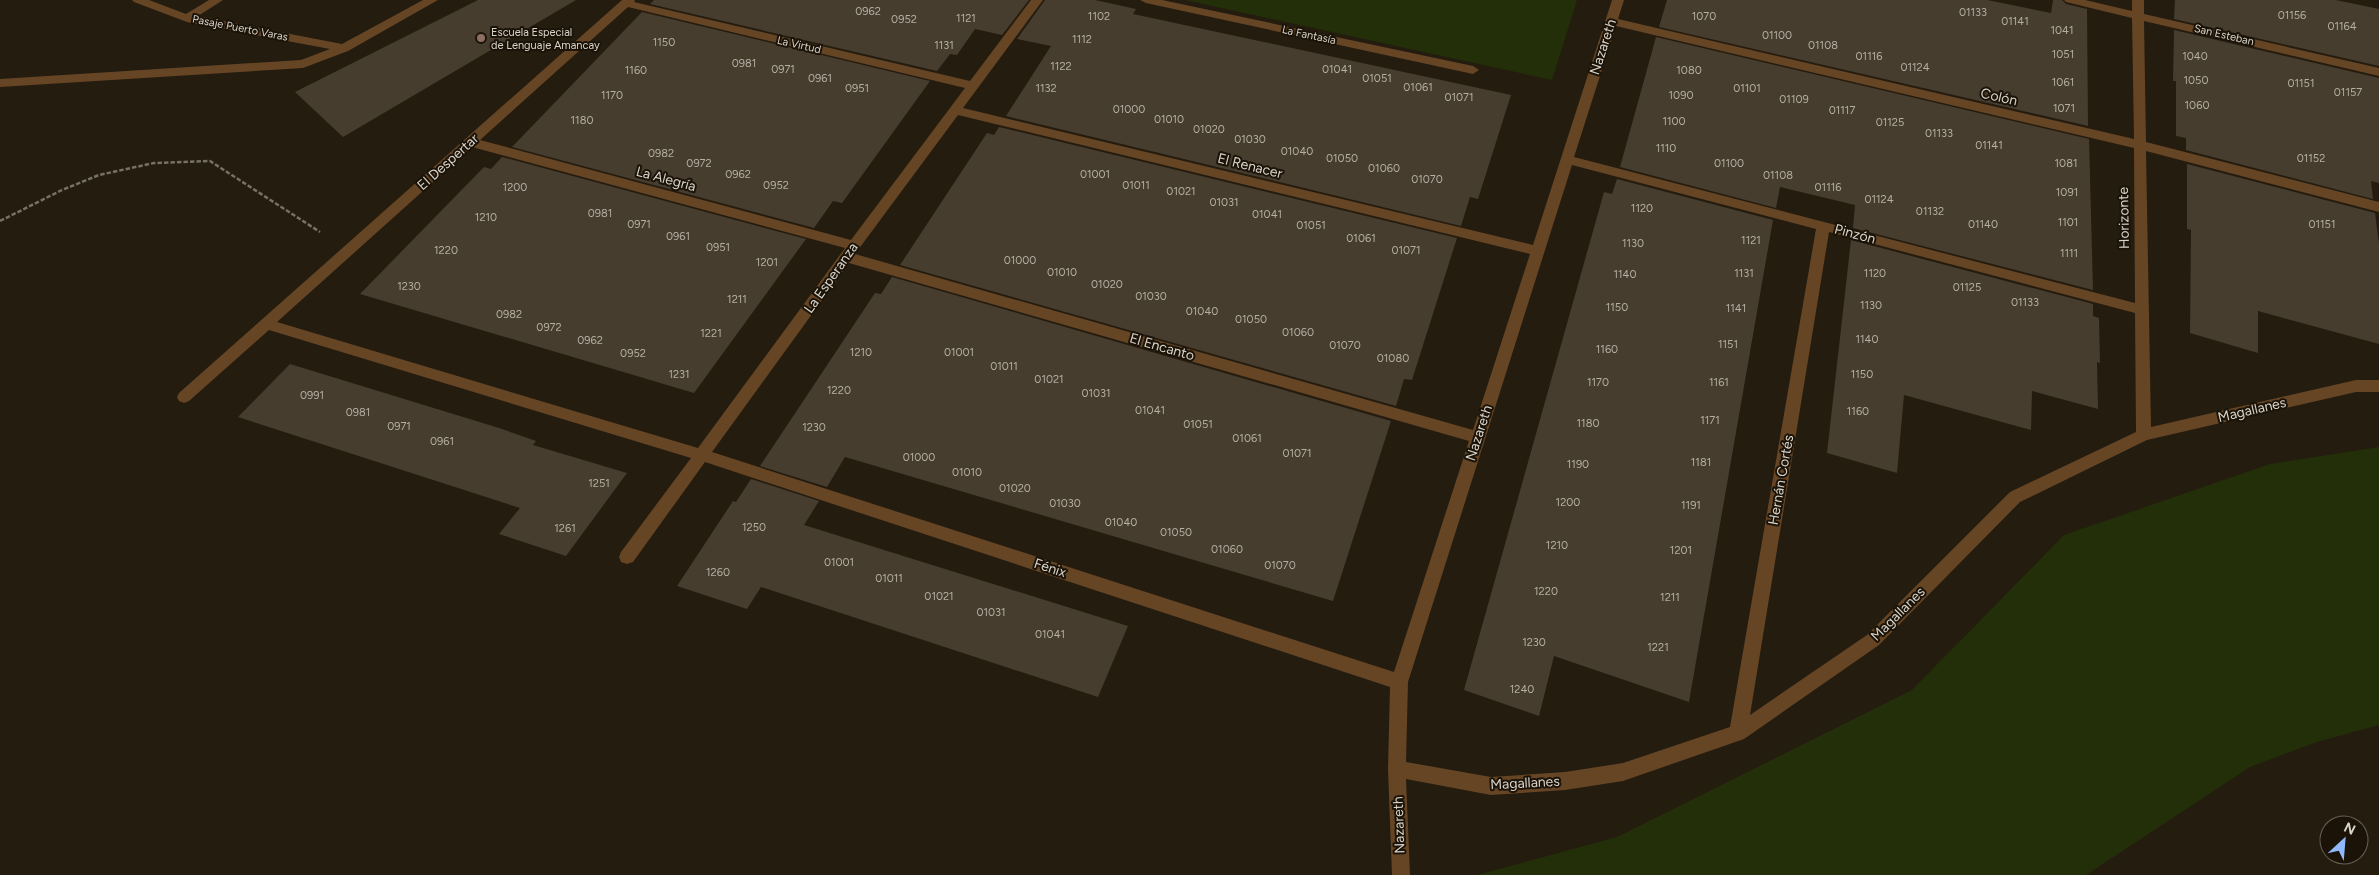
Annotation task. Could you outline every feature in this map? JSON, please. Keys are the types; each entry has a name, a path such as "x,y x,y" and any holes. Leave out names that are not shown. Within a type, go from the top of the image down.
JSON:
{"street":[{"name":"Pasaje Puerto Varas","path":"138,0 187,18 344,48"},
{"path":"187,18 217,0"},
{"path":"0,83 303,64 344,48 432,0"},
{"name":"La Esperanza","path":"627,557 1037,0"},
{"name":"La Fantasía","path":"1146,0 1473,70"},
{"name":"Nazareth","path":"1400,875 1397,769 1399,682 1618,0"},
{"name":"San Esteban","path":"2070,0 2379,72"},
{"name":"Horizonte","path":"2138,0 2144,435"},
{"name":"La Virtud","path":"627,2 974,86"},
{"name":"El Despertar","path":"184,397 350,251 627,2"},
{"name":"Colón","path":"1611,22 2140,145 2379,207"},
{"name":"El Renacer","path":"955,110 1538,251"},
{"name":"La Alegría","path":"471,142 850,252"},
{"name":"Pinzón","path":"1567,159 2142,310"},
{"name":"Hernán Cortés","path":"1738,733 1823,226"},
{"name":"El Encanto","path":"850,252 1478,437"},
{"path":"267,324 702,455"},
{"name":"Magallanes","path":"1397,769 1491,786 1565,781 1623,772 1738,733 1873,640 2015,497 2144,435 2356,386 2379,386"},
{"name":"Fénix","path":"702,455 1399,682"}],"path":[{"path":"0,221 97,176 150,163 210,161 350,251"}],"green space":[{"path":"1185,0 1577,0 1552,80"},
{"path":"2379,447 2379,725 2317,742 2250,767 2086,875 1477,875 1617,837 1912,690 2064,535 2270,464"}],"building":[{"path":"478,0 576,0 343,137 295,92"},
{"path":"654,0 1029,0 1002,35 975,29 957,55 950,54 937,71 650,4"},
{"path":"1045,0 1095,0 1136,9 1133,14 1511,95 1478,199 1470,197 1461,226 1006,116 1051,46 1017,39"},
{"path":"1667,0 1987,0 2051,13 2053,0 2062,0 2066,4 2087,9 2088,126 1659,27"},
{"path":"2175,0 2336,0 2379,9 2379,66 2174,19"},
{"path":"642,12 930,81 842,203 833,201 814,228 512,147"},
{"path":"2174,30 2379,78 2379,183 2371,181 2373,199 2186,150 2186,138 2176,136 2176,81 2173,81"},
{"path":"1656,37 2089,139 2093,290 1853,228 1855,205 1780,187 1776,208 1620,167"},
{"path":"999,127 1457,238 1412,380 1404,379 1396,406 900,265 987,133 994,135"},
{"path":"502,157 806,239 694,393 360,294 484,167 491,169"},
{"path":"2187,164 2375,213 2379,244 2379,344 2258,311 2258,353 2190,333 2191,230 2187,229"},
{"path":"1617,179 1773,220 1689,702 1554,656 1539,716 1464,690 1604,192 1612,194"},
{"path":"1851,240 2093,304 2093,316 2099,318 2100,363 2097,362 2098,409 2032,391 2031,430 1904,395 1897,473 1827,453"},
{"path":"892,277 1391,421 1333,601 845,457 827,487 760,466 875,293 881,294"},
{"path":"290,364 499,428 536,441 533,445 627,473 566,556 499,534 520,508 238,417"},
{"path":"751,479 819,501 804,525 1128,626 1098,697 761,587 747,609 677,586 733,501 736,502"}],"place":[{"name":"Escuela Especial de Lenguaje Amancay","path":"481,38"}]}
